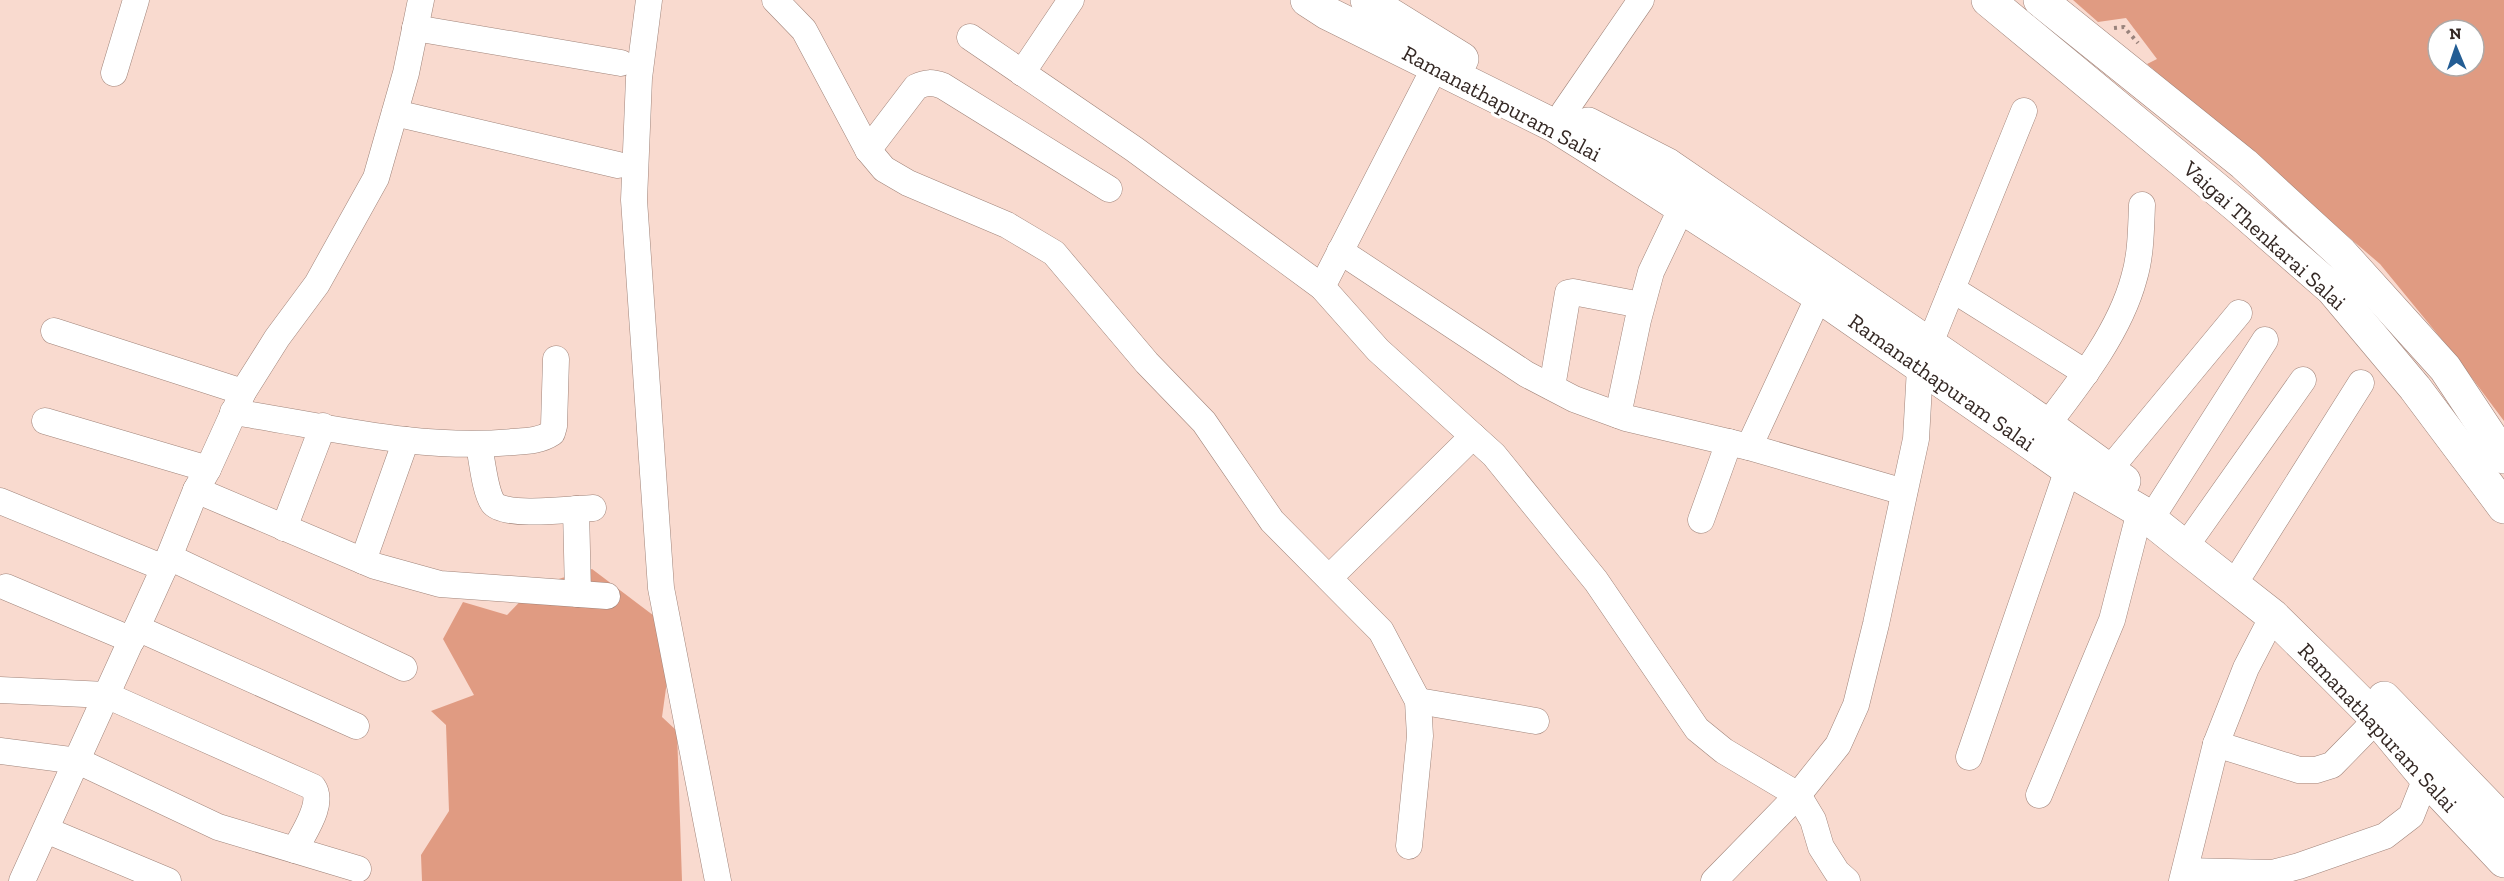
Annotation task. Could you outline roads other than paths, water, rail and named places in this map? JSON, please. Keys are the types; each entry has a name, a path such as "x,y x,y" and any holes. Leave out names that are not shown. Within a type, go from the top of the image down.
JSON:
{"main road":[{"name":"Ramanathapuram Salai","path":"1307,0 1327,13 1556,126 1819,296 2047,425 2109,470 2149,509 2386,713 2504,822"},
{"name":"Vaigai Thenkarai Salai","path":"1988,0 2238,207 2331,289 2415,388 2504,507"},
{"name":"Vaigai Thenkarai Salai","path":"2040,0 2244,164 2341,253 2445,368 2504,457"},
{"name":"Ramanathapuram Salai","path":"1384,4 1469,64 1668,165 1924,356 2068,469 2195,533 2243,570 2386,713 2426,778 2504,861"}],"street":[{"path":"114,73 136,0"},
{"path":"22,881 238,402 277,338 317,284 376,178 421,0"},
{"path":"649,0 639,78 634,200 661,588 718,881"},
{"path":"775,0 804,30 868,150 884,169 908,183 1007,225 1054,253 1148,363 1204,422 1272,521 1381,631 1418,701 1420,736 1409,846"},
{"path":"1022,73 1071,0"},
{"path":"1564,112 1641,0"},
{"path":"415,28 621,63"},
{"path":"970,37 1134,149 1322,287 1378,350 1494,455 1596,581 1697,729 1724,751 1798,795 1813,820 1821,847 1837,872 1847,881"},
{"path":"1322,287 1435,67"},
{"path":"868,150 916,87 933,82 1109,189"},
{"path":"1714,881 1798,795 1838,745 1856,705 1916,439 1924,356 2024,111"},
{"path":"394,113 618,165"},
{"path":"2047,425 2086,373 2125,305 2134,278 2139,250 2142,205"},
{"path":"1618,414 1641,305 1651,272 1682,207"},
{"path":"1340,251 1526,374 1574,399 1618,414 1739,445 1904,492"},
{"path":"1952,289 2086,373"},
{"path":"1552,387 1568,294 1573,292 1641,305"},
{"path":"1701,520 1819,296"},
{"path":"2109,470 2239,314"},
{"path":"54,332 238,402 323,426 406,440 479,445 540,439 552,433 556,359"},
{"path":"2039,795 2112,620 2149,509 2265,340"},
{"path":"2195,533 2303,380"},
{"path":"2243,570 2361,383"},
{"path":"45,421 202,480 284,528 363,561 440,584 607,596"},
{"path":"284,528 323,426"},
{"path":"1329,578 1473,436"},
{"path":"363,561 406,440"},
{"path":"479,445 494,506 517,512 584,509 578,594"},
{"path":"1969,757 2068,469"},
{"path":"0,501 166,563 404,668"},
{"path":"6,587 135,634 356,726"},
{"path":"2273,616 2246,668 2216,744 2183,876 2271,873 2299,866 2385,836 2411,816 2426,778"},
{"path":"0,690 106,695 313,787 317,792 315,806 295,850"},
{"path":"1418,701 1536,721"},
{"path":"2216,744 2299,770 2316,770 2332,765 2386,713"},
{"path":"0,751 78,761 218,827 358,868"},
{"path":"46,830 168,881"}]}
